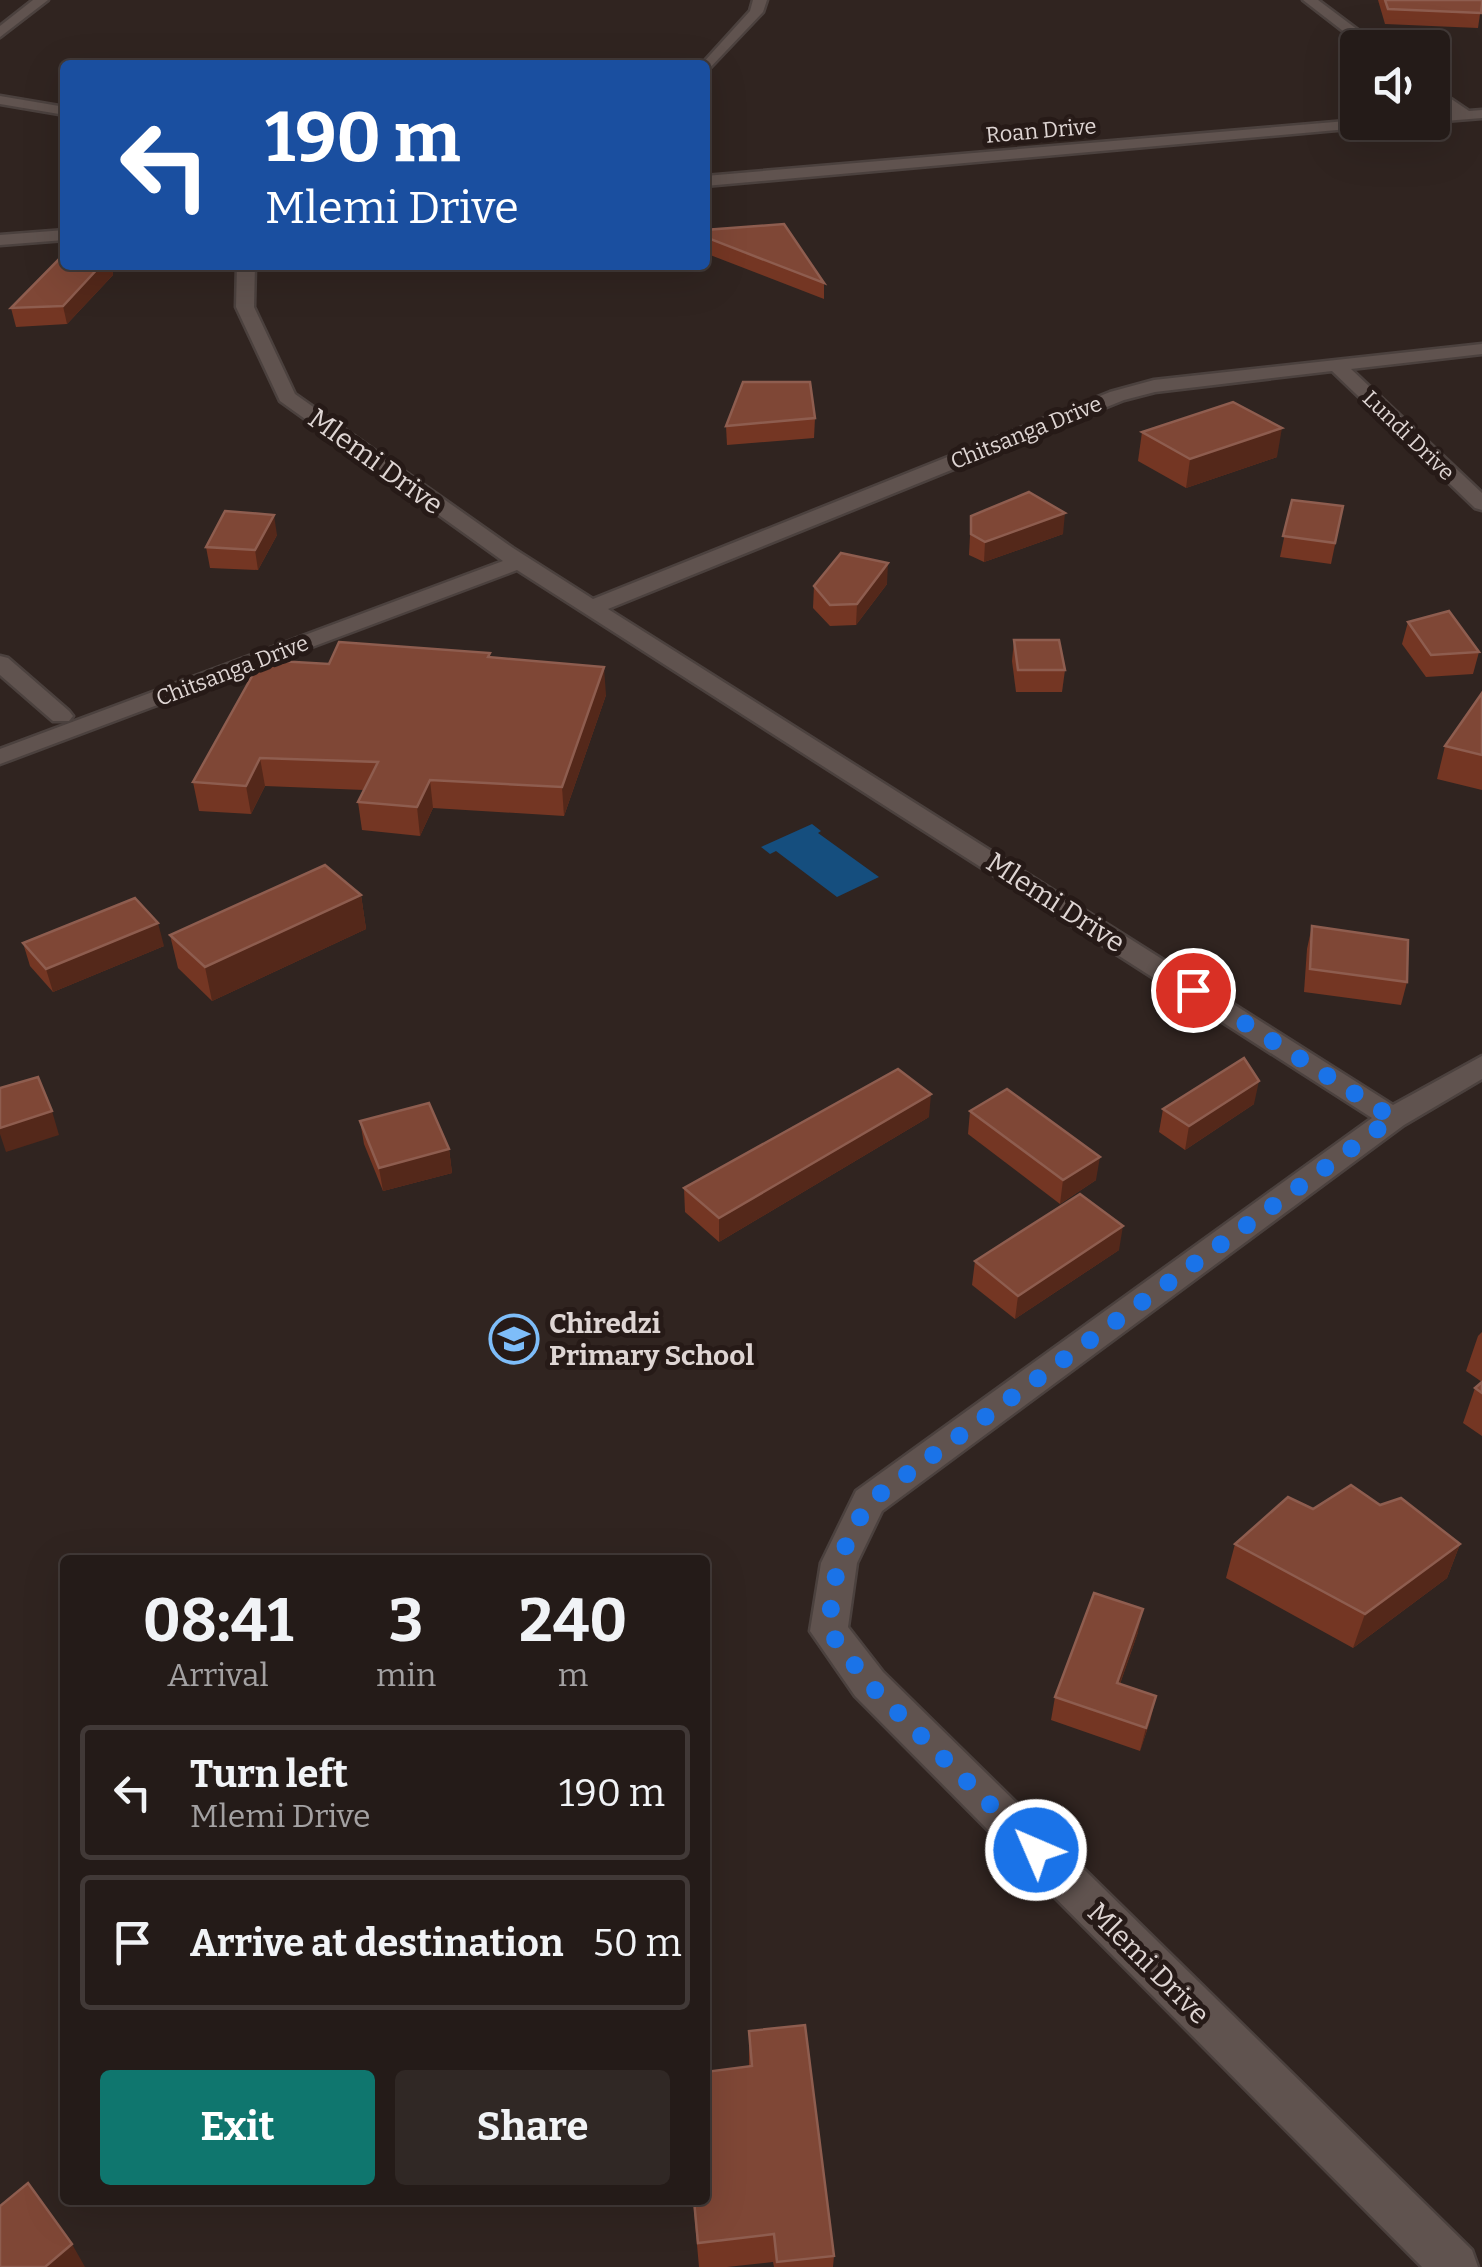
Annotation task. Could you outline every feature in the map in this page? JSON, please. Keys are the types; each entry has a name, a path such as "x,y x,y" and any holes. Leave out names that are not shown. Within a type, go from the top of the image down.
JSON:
{"street":[{"path":"0,33 41,0"},
{"path":"710,64 747,24 760,0"},
{"path":"1310,0 1350,30"},
{"path":"0,100 60,111"},
{"path":"1450,100 1474,114"},
{"name":"Roan Drive","path":"710,181 1340,126"},
{"path":"0,240 60,235"},
{"name":"Mlemi Drive","path":"246,270 244,307 288,397 513,557 1393,1118 869,1502 844,1544 832,1582 829,1631 869,1684 1455,2267"},
{"name":"Chitsanga Drive","path":"594,606 1117,396 1154,386 1482,350"},
{"name":"Lundi Drive","path":"1337,366 1482,504"},
{"path":"0,739 513,557"},
{"name":"Chitsanga Drive","path":"0,757 513,557"},
{"path":"0,663 62,716"},
{"path":"1393,1118 1482,1066"}],"water":[{"path":"812,824 821,831 818,833 879,877 837,897 776,851 770,854 761,847"}],"building":[{"path":"1385,0 1482,0 1482,4 1481,13 1388,9"},
{"path":"784,224 824,283 710,239 710,230"},
{"path":"60,258 60,270 96,270 63,306 11,308"},
{"path":"743,382 810,382 815,418 726,426"},
{"path":"1233,402 1282,428 1190,459 1142,432"},
{"path":"1029,492 1065,513 985,542 971,534 971,516"},
{"path":"1292,500 1343,506 1335,543 1283,536"},
{"path":"225,511 274,515 255,550 206,547"},
{"path":"841,553 888,563 857,604 830,605 814,586"},
{"path":"1449,611 1479,652 1431,655 1408,622"},
{"path":"1014,640 1059,640 1065,670 1018,670"},
{"path":"339,642 490,653 488,657 604,667 562,787 430,780 417,807 358,802 378,762 260,758 246,786 193,782 261,660 329,664"},
{"path":"1482,693 1482,755 1445,746"},
{"path":"325,865 361,895 205,967 170,935"},
{"path":"135,898 158,923 46,969 23,943"},
{"path":"1312,926 1408,940 1407,982 1310,969"},
{"path":"1244,1058 1259,1081 1189,1126 1163,1109"},
{"path":"898,1069 931,1094 719,1218 684,1188"},
{"path":"38,1077 52,1111 0,1128 0,1088"},
{"path":"1007,1089 1100,1157 1063,1180 970,1111"},
{"path":"429,1103 449,1149 379,1168 360,1121"},
{"path":"1080,1194 1123,1226 1018,1296 975,1261"},
{"path":"1351,1485 1380,1505 1401,1498 1460,1544 1365,1614 1235,1544 1288,1497 1313,1509"},
{"path":"1094,1593 1143,1609 1117,1683 1156,1696 1146,1728 1055,1697"},
{"path":"805,2025 834,2256 777,2262 774,2234 698,2243 694,2205 710,2205 710,2071 752,2066 749,2031"},
{"path":"28,2183 72,2244 45,2267 0,2267 0,2206"}],"place":[{"name":"Chiredzi Primary School","path":"514,1339"}],"route":[{"path":"1036,1850 869,1684 829,1631 832,1582 844,1544 869,1502 1393,1118 1193,990"}]}
